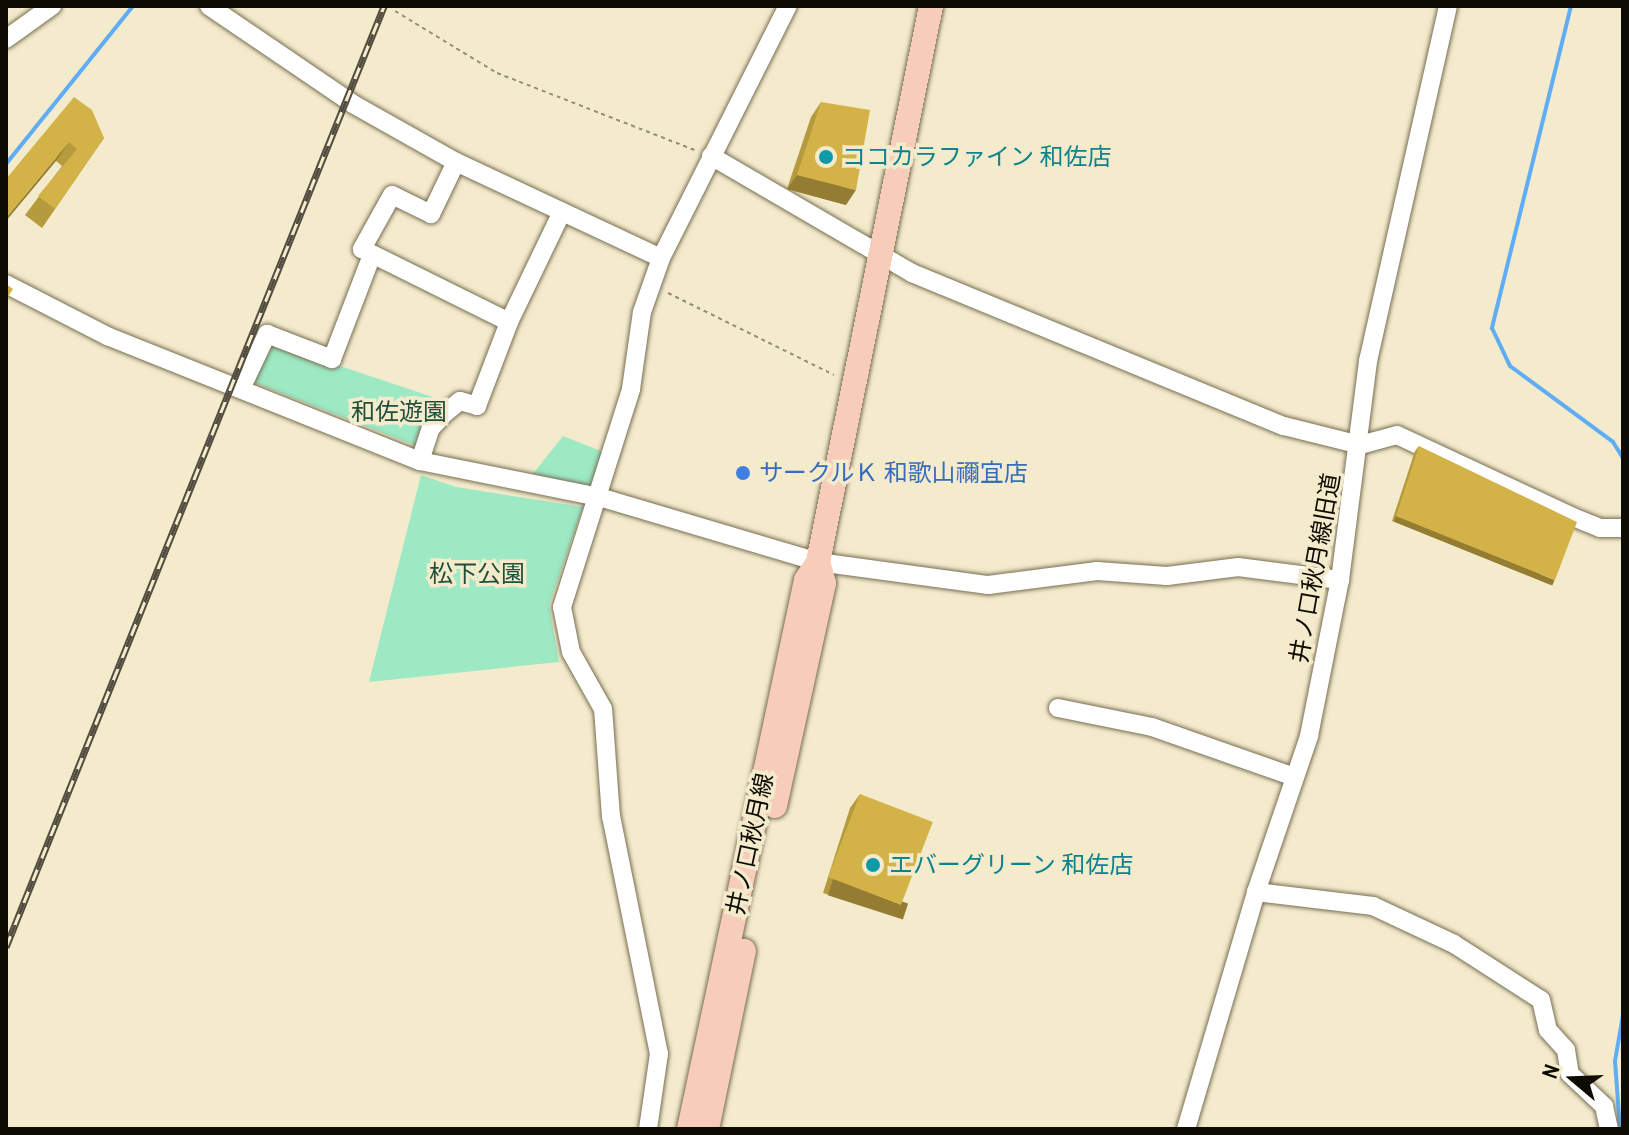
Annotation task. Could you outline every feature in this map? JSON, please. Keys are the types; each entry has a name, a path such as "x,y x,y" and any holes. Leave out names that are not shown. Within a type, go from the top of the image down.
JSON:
{"main road":[{"name":"井ノ口秋月線","path":"689,1129 806,580 818,562 931,6"},
{"name":"井ノ口秋月線","path":"707,1129 824,583 818,562"}],"street":[{"path":"6,39 52,6"},
{"path":"209,6 353,104 456,162 661,258"},
{"path":"648,1129 659,1054 611,817 603,709 571,652 562,607 631,389 651,285 661,258 788,6"},
{"name":"井ノ口秋月線旧道","path":"1186,1129 1256,892 1309,736 1340,580 1360,445 1368,361 1448,6"},
{"path":"711,156 912,273 1284,426 1360,445 1397,435 1573,517 1600,528 1623,528"},
{"path":"456,162 431,214 392,195 362,249 509,322"},
{"path":"420,461 431,428 445,413 460,401 477,406 509,322 562,212"},
{"path":"242,387 267,334 332,359 372,255"},
{"path":"6,284 107,336 242,387 420,461 599,497 818,562 988,585 1097,571 1167,576 1238,567 1340,580"},
{"path":"1058,708 1152,727 1295,777"},
{"path":"1256,892 1373,906 1454,944 1541,1000 1548,1030 1566,1050 1570,1074 1604,1106 1609,1129"}],"path":[{"path":"395,11 497,73 711,156"},
{"path":"651,285 854,384"}],"green space":[{"name":"和佐遊園","path":"268,342 433,397 419,447 250,381"},
{"path":"563,436 611,455 594,490 532,475"},
{"name":"松下公園","path":"421,475 456,487 583,507 549,605 559,662 369,682"}],"building":[{"path":"74,97 92,110 104,138 55,209 38,196 77,149 69,142 6,218 6,179"},
{"name":"ココカラファイン 和佐店","path":"821,102 870,110 856,190 797,175"},
{"path":"6,284 13,289 6,300"},
{"path":"1419,446 1577,522 1555,580 1396,516"},
{"name":"エバーグリーン 和佐店","path":"860,794 933,822 901,905 828,877"}],"waterway":[{"path":"6,164 133,6"},
{"path":"1571,6 1492,328 1510,366 1613,442 1623,458"},
{"path":"1620,1129 1615,1061 1623,1015"}],"railway":[{"path":"6,947 384,6"}],"place":[{"name":"ココカラファイン 和佐店","path":"826,157"},
{"name":"サークルＫ 和歌山禰宜店","path":"743,473"},
{"name":"エバーグリーン 和佐店","path":"873,865"}]}
